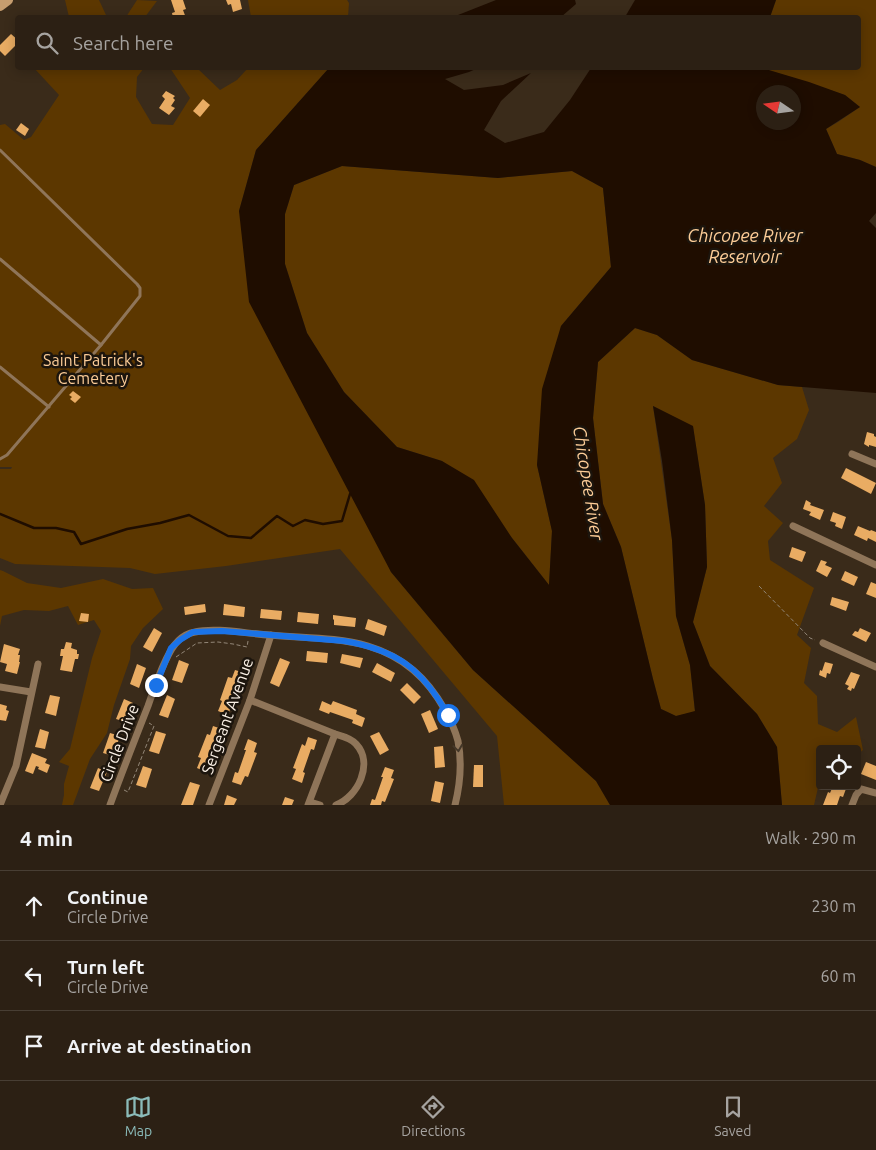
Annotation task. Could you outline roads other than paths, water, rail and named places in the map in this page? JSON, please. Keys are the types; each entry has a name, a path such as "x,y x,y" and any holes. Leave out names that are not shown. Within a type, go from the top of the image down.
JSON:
{"main road":[{"path":"0,6 8,0"}],"street":[{"path":"852,454 876,464"},
{"path":"793,526 876,565"},
{"name":"Circle Drive","path":"110,805 171,648 193,632 222,631 357,643 389,654 404,662 426,682 441,703 453,727 459,752 460,770 455,805"},
{"name":"Sergeant Avenue","path":"209,805 250,700 271,636"},
{"path":"823,643 876,667"},
{"path":"0,805 16,766 38,664"},
{"path":"0,687 31,692"},
{"path":"250,700 354,742 361,752 363,762 361,777 353,793 344,802 336,805"},
{"path":"320,805 309,804 335,734"},
{"path":"852,805 861,789 876,794"}],"lane":[{"path":"0,150 140,288 138,300 49,407 7,455 0,459"},
{"path":"0,259 101,344"},
{"path":"0,367 49,407"}],"water":[{"path":"496,0 575,0 576,4 563,15 458,15"},
{"path":"635,0 776,0 771,15 626,15"},
{"name":"Chicopee River Reservoir","path":"327,70 474,70 445,79 464,90 503,85 531,73 501,101 484,130 505,143 544,132 570,100 590,70 769,70 845,95 860,107 826,129 837,154 860,160 876,167 876,213 869,221 876,228 876,393 778,385 692,360 657,335 635,328 598,362 593,418 603,504 621,547 661,709 676,716 695,711 690,665 676,616 672,540 653,406 693,426 705,505 707,567 693,622 710,666 757,714 777,747 782,805 610,805 596,781 473,670 391,572 249,302 239,211 256,150","holes":["342,166 498,178 572,171 603,188 611,267 561,326 542,389 537,465 552,531 549,585 512,538 474,480 442,461 397,447 344,392 307,333 285,264 285,214 294,185"]}],"waterway":[{"path":"0,514 34,528 56,528 74,532 81,544 127,529 189,515 228,536 251,538 277,516 293,526 305,520 323,524 342,521 350,494"}],"park label":[{"name":"Saint Patrick's Cemetery","path":"93,369"}],"water label":[{"name":"Chicopee River","path":"589,483"}]}
